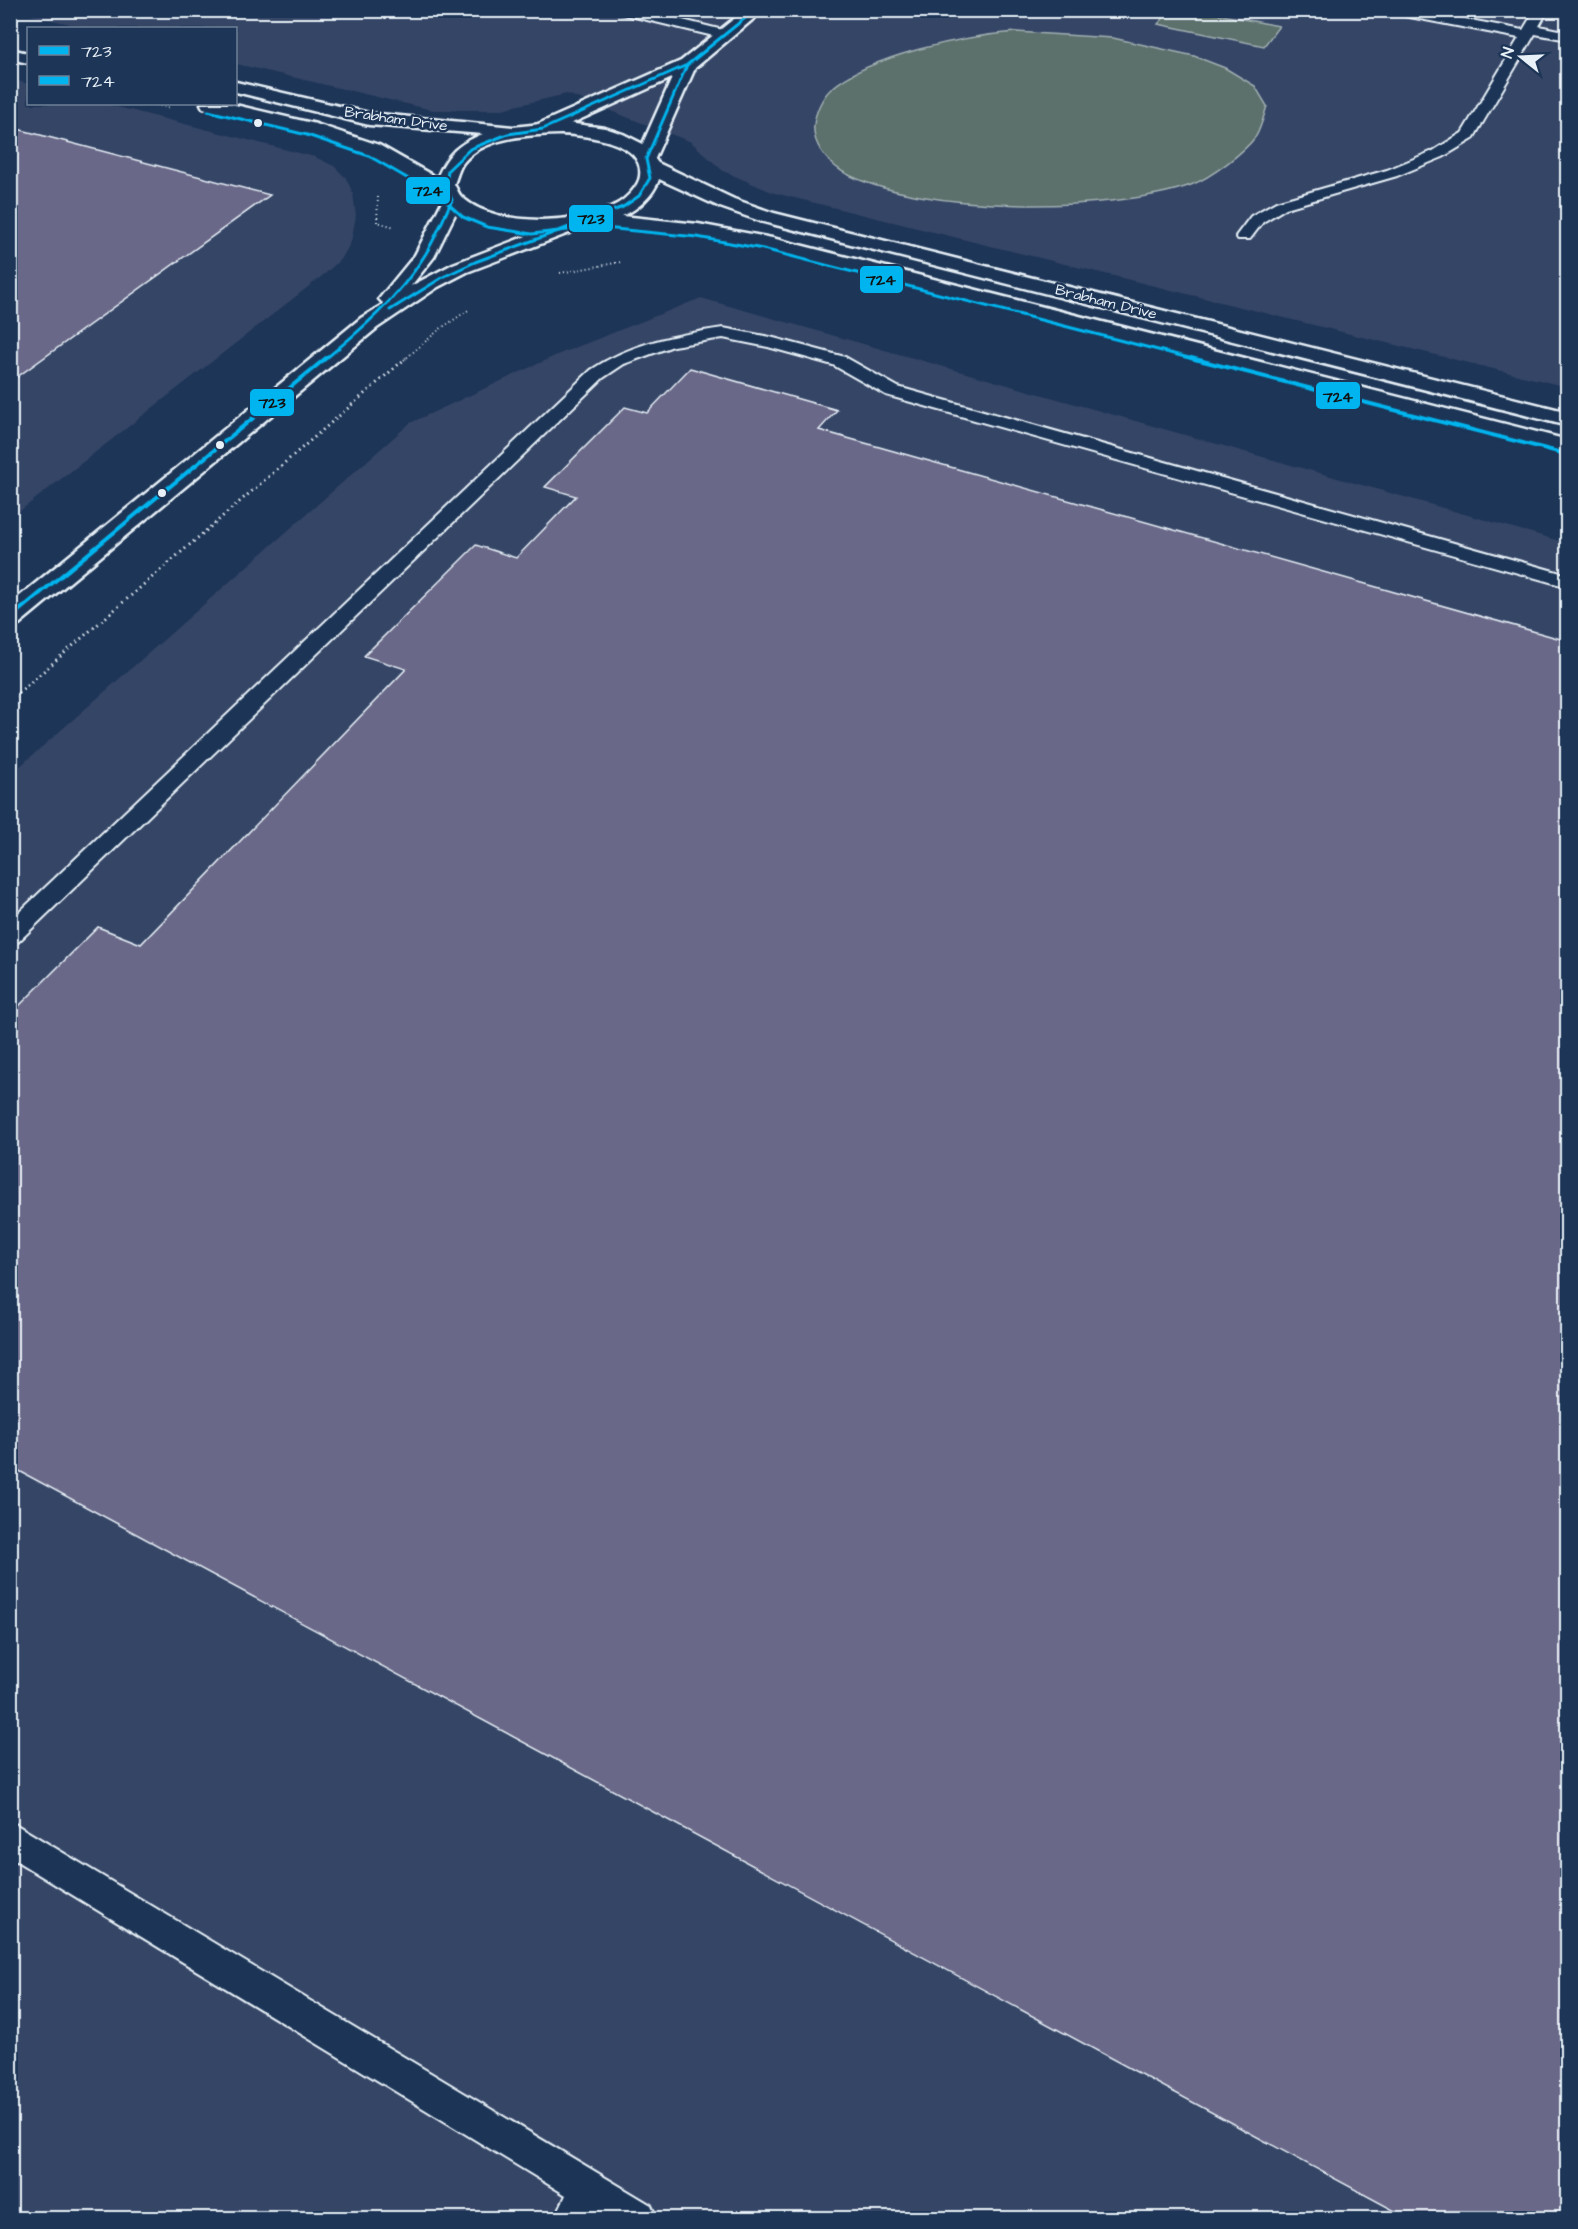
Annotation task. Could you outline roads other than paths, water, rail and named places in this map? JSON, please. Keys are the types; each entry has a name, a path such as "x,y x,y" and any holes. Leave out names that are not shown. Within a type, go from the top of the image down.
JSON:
{"main road":[{"path":"369,323 409,278 424,257 450,196 445,178 453,163 460,156 480,143 523,131 543,129 687,65 756,10"},
{"path":"10,54 27,58"},
{"path":"10,618 369,323 431,283 460,268 620,210 638,197 649,182 648,163 687,65"},
{"name":"Brabham Drive","path":"237,87 369,119 409,124 523,131"},
{"name":"Brabham Drive","path":"214,105 309,129 372,149 450,196 467,211 503,223 532,227 586,221 699,230 765,242 1568,447"},
{"name":"Brabham Drive","path":"543,129 576,129 606,135 631,145 648,163 727,203 767,217 1568,418"}],"lane":[{"path":"1394,10 1568,36"},
{"path":"1442,10 1529,30"},
{"path":"1244,236 1257,219 1281,205 1392,173 1438,154 1468,136 1542,10"},
{"path":"627,11 726,34"},
{"path":"10,936 597,374 618,360 670,341 723,333 770,342 839,361 892,391 1568,581"},
{"path":"10,1838 581,2204 638,2218"}]}
